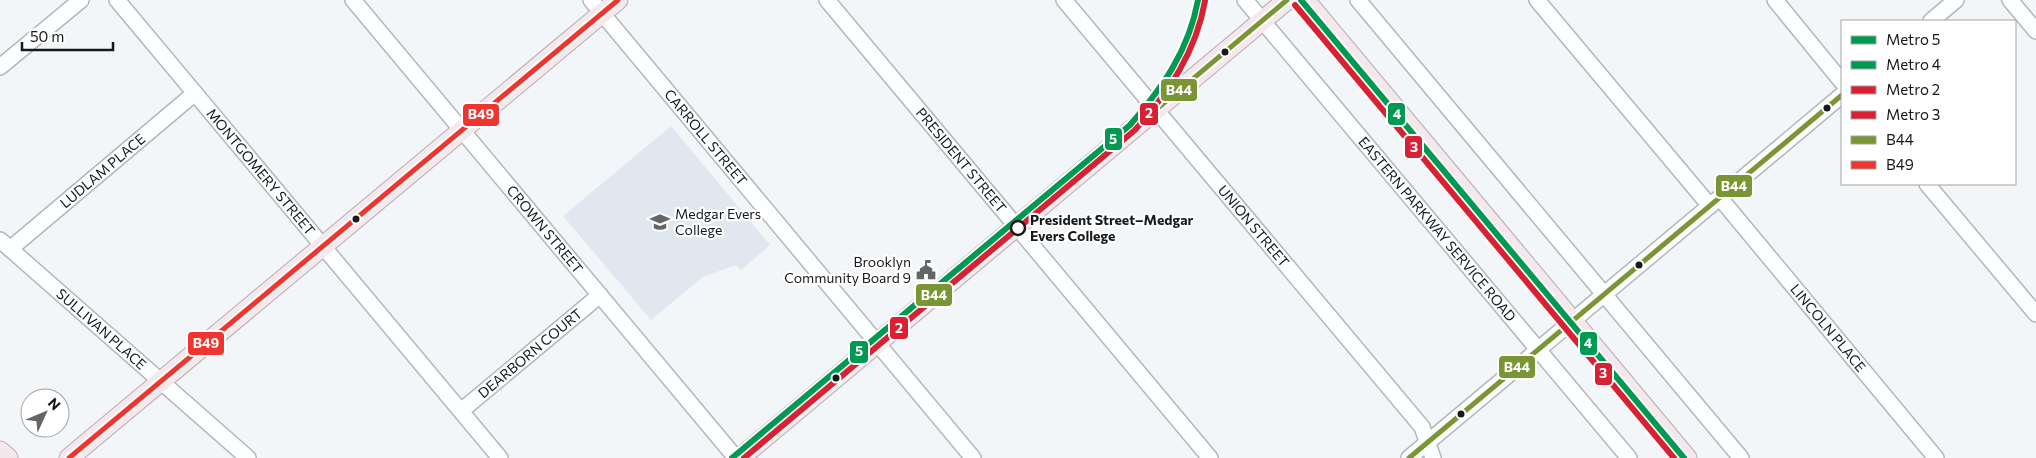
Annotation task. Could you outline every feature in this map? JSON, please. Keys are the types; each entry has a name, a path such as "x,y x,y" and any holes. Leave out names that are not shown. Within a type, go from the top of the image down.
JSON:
{"main road":[{"path":"69,458 462,130 596,7 618,0"},
{"path":"738,458 1287,0"},
{"path":"1305,0 1687,458"},
{"path":"0,451 8,458"}],"street":[{"path":"0,68 81,0"},
{"name":"MONTGOMERY STREET","path":"117,0 500,458"},
{"name":"CROWN STREET","path":"353,0 738,458"},
{"name":"PRESIDENT STREET","path":"827,0 1210,458"},
{"name":"UNION STREET","path":"1064,0 1422,428 1433,458"},
{"name":"EASTERN PARKWAY SERVICE ROAD","path":"1245,0 1629,458"},
{"path":"1358,0 1741,458"},
{"name":"LINCOLN PLACE","path":"1537,0 1715,202 1936,458"},
{"path":"1775,0 1841,81"},
{"path":"1932,20 1956,0"},
{"path":"2010,0 2036,31"},
{"name":"CARROLL STREET","path":"596,7 973,458"},
{"name":"LUDLAM PLACE","path":"5,244 195,93"},
{"path":"1409,458 1841,97"},
{"path":"1928,185 2036,314"},
{"name":"SULLIVAN PLACE","path":"5,244 248,458"},
{"name":"DEARBORN COURT","path":"461,411 600,294"}],"shaded area":[{"name":"Medgar Evers College","path":"671,126 770,245 741,270 736,265 703,277 651,320 563,216"}],"metro line":[{"name":"5","path":"732,458 1130,125 1164,82 1173,67 1188,35 1198,0"},
{"name":"4","path":"1301,0 1684,458"},
{"name":"2","path":"744,458 1135,130 1170,86 1188,54 1201,20 1205,1"},
{"name":"3","path":"1295,5 1674,458"}],"transit line":[{"name":"B49","path":"69,458 618,0"},
{"name":"B44","path":"740,458 1287,0"},
{"name":"B44","path":"1409,458 1841,96"}],"place":[{"name":"Medgar Evers College","path":"660,222"},
{"name":"President Street–Medgar Evers College","path":"1018,228"},
{"name":"Brooklyn Community Board 9","path":"926,270"}]}
